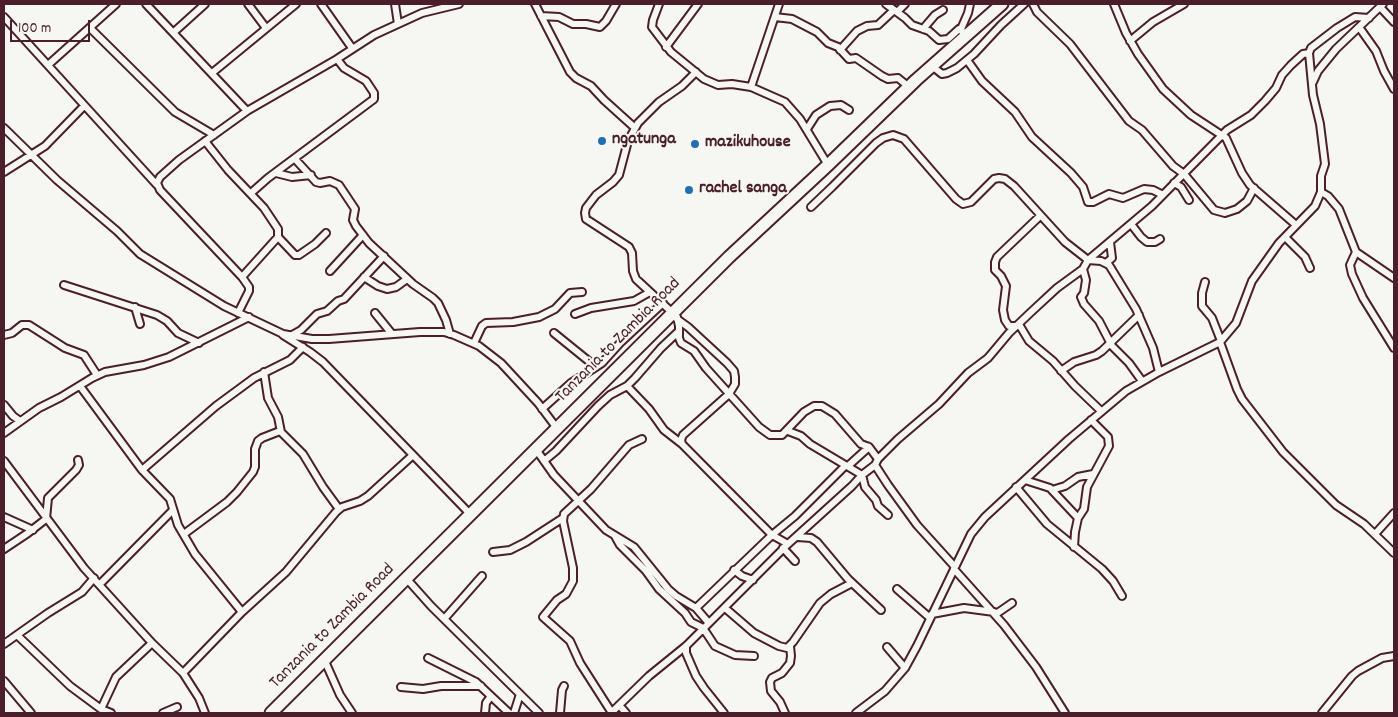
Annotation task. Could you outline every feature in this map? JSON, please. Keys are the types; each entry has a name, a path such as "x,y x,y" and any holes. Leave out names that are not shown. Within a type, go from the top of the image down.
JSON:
{"highway":[{"name":"Tanzania to Zambia Road","path":"271,713 556,427 675,316 764,223 932,66 964,32 1002,4"}],"street":[{"path":"48,65 116,4"},
{"path":"146,4 247,111"},
{"path":"174,32 205,4"},
{"path":"248,4 266,28"},
{"path":"212,73 296,4"},
{"path":"321,4 352,48"},
{"path":"395,4 398,24"},
{"path":"157,185 158,180 165,172 247,111 337,59 352,48 374,35 422,13 459,4"},
{"path":"535,4 570,72 576,78 591,86 635,128"},
{"path":"541,16 559,17 573,24 600,27 616,4"},
{"path":"659,4 652,25 666,47 696,72 700,78 718,85 732,84 751,87 785,102 807,129 828,165"},
{"path":"666,47 698,4"},
{"path":"751,87 779,4"},
{"path":"886,4 913,26 923,29 941,40 948,39 958,29 964,32 970,4"},
{"path":"840,50 857,31 867,26 878,25 905,4"},
{"path":"932,66 939,73 946,74 957,68 1024,4"},
{"path":"1033,4 1037,12 1070,44 1130,122 1141,129 1173,166 1184,174 1214,210 1219,213 1230,212 1242,206 1254,188"},
{"path":"1114,4 1130,40 1146,66 1170,96 1191,115 1226,138 1242,173 1254,188 1296,225"},
{"path":"1130,40 1153,22 1184,4"},
{"path":"1312,85 1318,71 1336,49 1381,5 1394,22"},
{"path":"923,29 934,15 943,10"},
{"path":"4,16 84,106 242,276 250,290 238,313"},
{"path":"775,17 795,20 817,32 849,59 856,58 882,76 898,78 909,87"},
{"path":"856,713 885,690 905,668 974,529 1016,487 1126,391 1221,341 1236,323 1252,281 1285,237 1314,206 1321,192 1321,176 1325,164 1312,85 1309,52 1322,39 1355,17 1369,18"},
{"path":"1359,27 1376,51 1394,89"},
{"path":"90,28 175,112 214,135"},
{"path":"563,518 574,578 566,594 557,600 543,618 570,640 580,663 611,713 650,676 686,646 786,546 798,537 877,462 898,439 940,404 968,373 988,358 1018,325 1057,288 1083,269 1088,260 1163,195 1222,135 1251,114 1265,101 1276,88 1282,75 1290,65 1303,54 1309,52"},
{"path":"251,193 374,97 365,79 344,68 337,59"},
{"path":"967,60 982,81 1015,112 1032,137 1071,173 1083,187 1090,202 1095,202 1109,194 1122,198 1144,189 1153,190 1163,195"},
{"path":"682,444 683,435 729,394 736,381 731,367 635,277 632,253 629,247 589,222 585,216 586,208 596,195 619,175 626,146 635,128 659,102 682,86 696,72"},
{"path":"4,172 44,146 84,106"},
{"path":"807,129 816,115 830,106 841,106 848,110"},
{"path":"4,128 31,156 121,234 140,254 224,306 283,334 315,355 471,514"},
{"path":"811,207 876,143 883,138 894,135 904,139 961,203 971,202 994,179 1002,178 1014,186 1065,242 1088,260 1106,263 1118,278 1139,316 1154,348 1159,372"},
{"path":"205,141 278,227 278,238 242,276"},
{"path":"295,159 318,183 330,181 339,185 354,207 354,222 362,235 407,279 438,303 450,334"},
{"path":"276,173 292,177 311,175"},
{"path":"1174,184 1181,187 1190,200"},
{"path":"1321,192 1328,196 1339,209 1356,252 1394,278"},
{"path":"1018,325 1009,326 1005,320 1003,310 1006,286 1001,276 995,272 995,262 997,257 1040,216"},
{"path":"1131,224 1147,242 1156,242 1160,239"},
{"path":"278,238 295,255 299,255 315,244 326,233"},
{"path":"330,271 362,235"},
{"path":"1285,237 1305,257 1310,268"},
{"path":"1106,263 1112,258 1110,242"},
{"path":"1356,252 1350,265 1352,274 1363,298 1394,348"},
{"path":"291,335 301,330 317,314 327,311 338,301 344,299 384,256"},
{"path":"1083,269 1086,280 1082,300 1103,328 1110,344 1129,363 1142,381"},
{"path":"364,277 378,286 388,289 396,287 407,279"},
{"path":"1205,282 1202,306 1212,318 1239,394 1279,447 1336,505 1360,520 1394,553"},
{"path":"64,285 163,318 178,333 199,343"},
{"path":"474,343 482,326 486,323 513,322 539,317 555,309 570,294 582,292"},
{"path":"575,314 591,308 634,300 650,292"},
{"path":"542,409 571,383 602,363 621,342 663,303"},
{"path":"135,308 140,324"},
{"path":"375,314 392,334"},
{"path":"675,316 681,343 694,351 706,368 751,420 768,434 772,436 782,435 788,431 792,422 804,412 814,406 822,406 833,412 861,444 869,447 888,485 917,524 994,613 1036,668 1063,713"},
{"path":"1061,371 1074,362 1096,355 1139,316"},
{"path":"4,433 39,408 97,375 159,361 183,352 249,317"},
{"path":"4,335 12,333 22,325 29,325 68,350 80,352 97,375"},
{"path":"1018,325 1028,341 1050,358 1102,411"},
{"path":"544,461 610,395 627,386 679,330"},
{"path":"283,334 320,340 432,332 450,334 474,343 501,363 518,379 556,427"},
{"path":"554,333 596,367"},
{"path":"142,470 209,411 264,372 288,361 303,347"},
{"path":"264,372 266,393 269,403 278,417 280,430 303,454 339,509"},
{"path":"80,386 142,470 170,499 178,525 203,566 242,612"},
{"path":"627,386 649,408 664,430 682,444 772,535 786,546 795,560"},
{"path":"4,405 20,421"},
{"path":"1074,547 1078,518 1084,509 1085,493 1093,474 1108,449 1109,441 1104,432 1091,420"},
{"path":"184,534 227,502 237,492 253,472 255,467 255,449 258,441 280,430"},
{"path":"788,431 801,436 810,444 862,475 866,487 876,500 878,506 888,515"},
{"path":"494,552 510,550 522,545 563,518 568,509 591,489 629,445 642,438"},
{"path":"696,608 734,570 869,447"},
{"path":"535,448 554,475 606,530 634,547 668,589 696,608 715,646 727,653 741,657 754,656"},
{"path":"184,673 242,612 286,572 339,509 368,496 412,456"},
{"path":"4,549 34,530 46,519 48,498 76,470 79,465 78,460"},
{"path":"4,461 46,519 94,578 152,643 184,673 199,698 205,713"},
{"path":"1052,490 1065,486 1078,477 1093,474"},
{"path":"1025,480 1052,490 1078,518"},
{"path":"1016,487 1043,520 1102,569 1113,581 1122,596"},
{"path":"100,584 173,510"},
{"path":"1376,534 1394,514"},
{"path":"4,518 34,530"},
{"path":"614,536 620,545 646,571 659,588 685,613 691,622 706,625"},
{"path":"798,537 811,538 817,542 852,583 881,610"},
{"path":"734,570 742,576 753,580"},
{"path":"445,618 482,576"},
{"path":"4,644 82,592 94,578"},
{"path":"406,578 540,713"},
{"path":"785,713 780,702 771,691 770,682 772,678 782,673 790,663 790,646 820,604 830,594 852,583"},
{"path":"897,590 931,616"},
{"path":"931,616 964,608 994,613 1012,604"},
{"path":"725,608 757,635 781,647 790,646"},
{"path":"17,635 70,686 101,709 111,713"},
{"path":"101,709 116,677 152,643"},
{"path":"686,646 686,653 696,676 724,713"},
{"path":"886,647 905,668"},
{"path":"1322,713 1358,671 1382,658 1394,656"},
{"path":"428,658 471,678 509,713"},
{"path":"324,660 340,694 352,713"},
{"path":"4,681 31,713"},
{"path":"400,687 423,690 441,686 481,686"},
{"path":"560,713 564,686"},
{"path":"514,713 520,694"},
{"path":"485,713 486,703 491,696"},
{"path":"620,705 626,713"},
{"path":"163,713 177,708"}],"place":[{"name":"ngatunga","path":"602,141"},
{"name":"mazikuhouse","path":"695,144"},
{"name":"rachel sanga","path":"689,190"}]}
